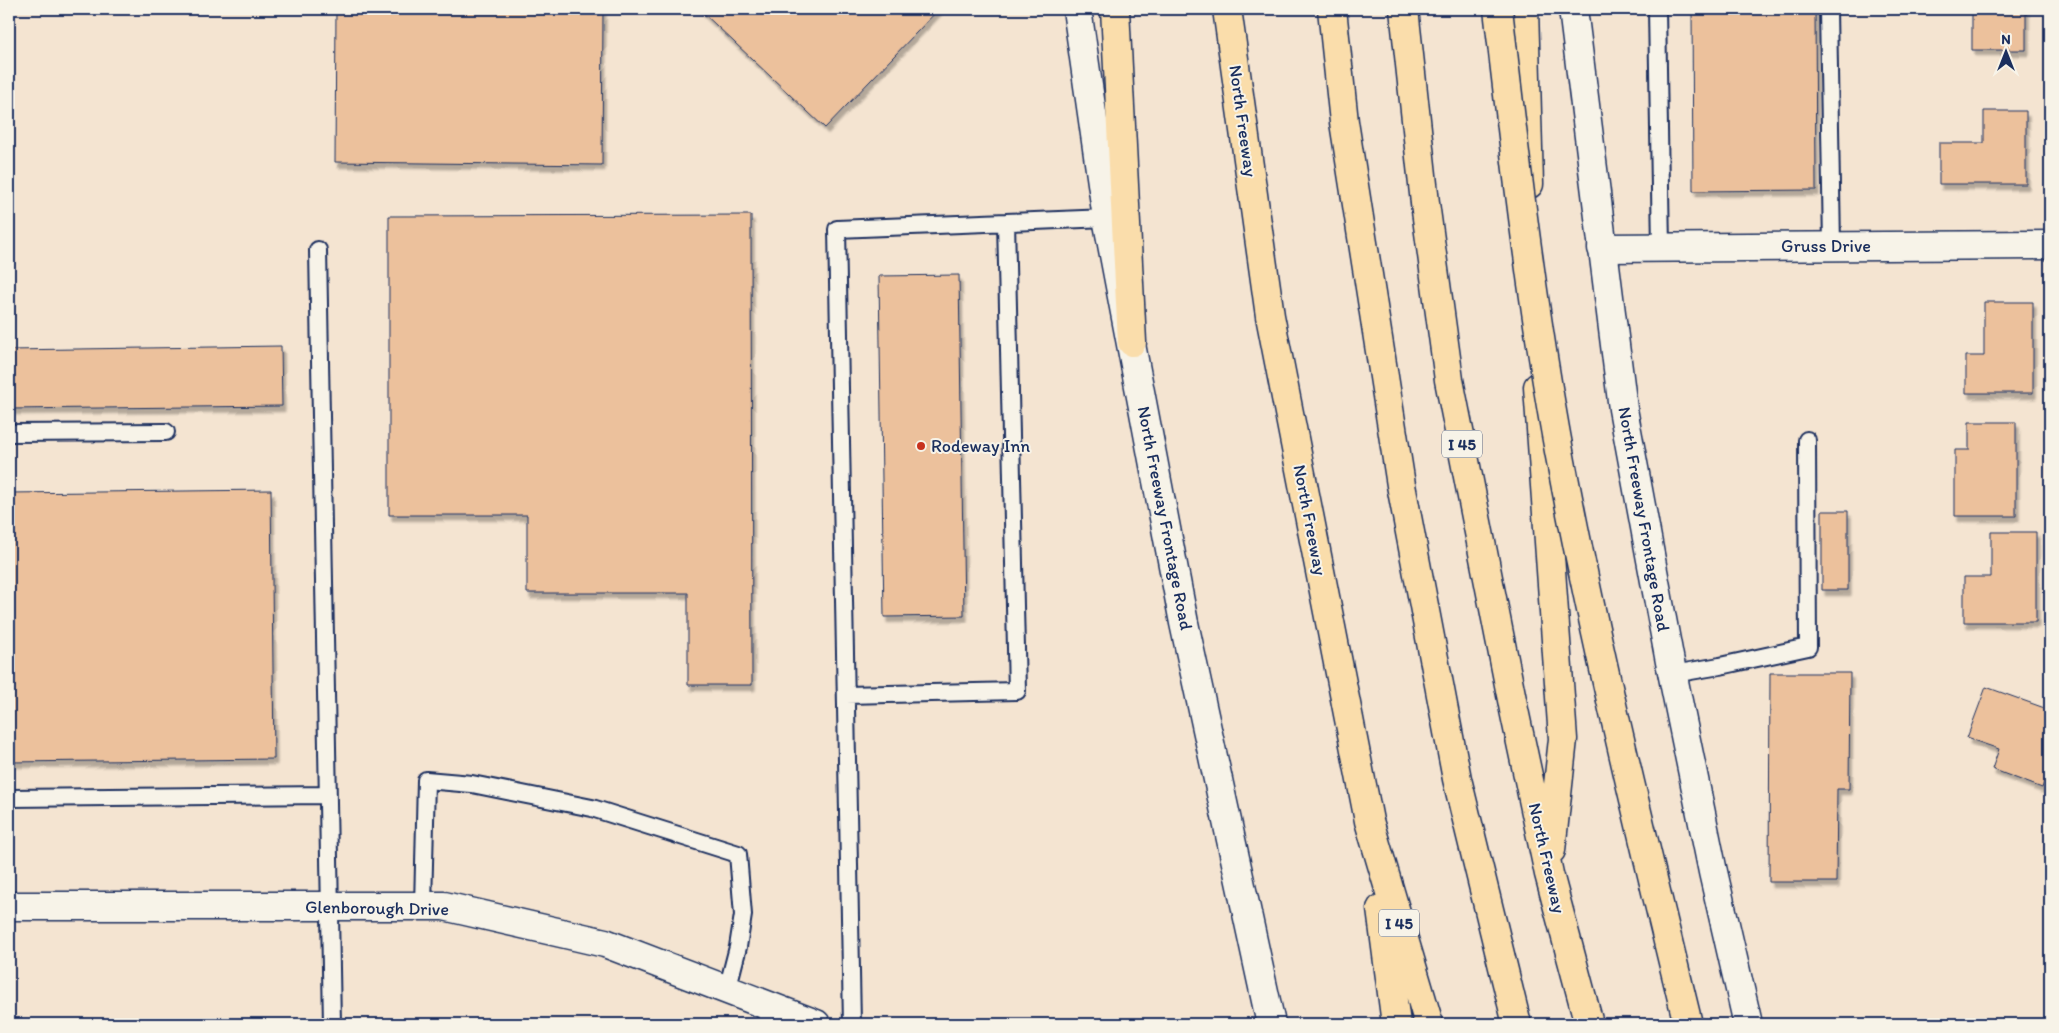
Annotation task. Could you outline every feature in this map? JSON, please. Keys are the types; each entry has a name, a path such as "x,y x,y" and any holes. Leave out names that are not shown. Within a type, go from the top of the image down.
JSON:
{"highway":[{"path":"1115,9 1132,342"},
{"name":"North Freeway","path":"1227,9 1270,316 1368,821 1429,1024"},
{"path":"1332,9 1344,122 1401,485 1457,779 1517,1024"},
{"name":"North Freeway","path":"1404,9 1425,203 1449,380 1514,710 1549,874 1589,1024"},
{"path":"1498,9 1524,231 1559,450 1594,626 1642,838 1688,1024"},
{"path":"1524,9 1534,340 1563,739 1549,874"},
{"path":"1368,821 1396,1024"}],"main road":[{"name":"North Freeway Frontage Road","path":"1078,9 1107,218 1184,623 1271,1024"},
{"name":"North Freeway Frontage Road","path":"1574,9 1623,409 1713,872 1748,1024"},
{"name":"Gruss Drive","path":"1602,248 2050,245"},
{"name":"Glenborough Drive","path":"9,906 444,906 605,943 727,990 768,1016 816,1024"}],"lane":[{"path":"1657,9 1661,248"},
{"path":"1828,9 1832,246"},
{"path":"852,1024 837,229 1107,218"},
{"path":"846,696 1017,691 1006,222"},
{"path":"318,250 332,1024"},
{"path":"9,433 166,432"},
{"path":"1673,674 1808,647 1807,440"},
{"path":"423,906 426,780 472,784 592,808 738,854 743,915 738,947 727,990"},
{"path":"9,798 327,794"}],"building":[{"path":"336,9 603,9 602,165 335,162"},
{"path":"699,9 939,9 825,128"},
{"path":"1692,9 1815,9 1816,190 1693,191"},
{"path":"1972,9 2026,9 2026,50 1972,50"},
{"path":"1984,111 2026,111 2026,184 1939,184 1939,143 1984,143"},
{"path":"751,215 752,685 688,685 688,593 527,593 527,515 389,515 389,216"},
{"name":"Rodeway Inn","path":"959,275 964,616 884,617 879,276"},
{"path":"1984,302 2033,302 2033,393 1966,393 1966,356 1984,356"},
{"path":"281,346 282,406 9,409 9,350"},
{"path":"1969,422 2016,422 2016,516 1955,516 1955,450 1969,450"},
{"path":"271,490 274,759 9,762 9,493"},
{"path":"1822,511 1848,511 1848,590 1822,590"},
{"path":"1991,532 2036,532 2036,622 1964,622 1964,577 1991,577"},
{"path":"1770,673 1850,673 1849,789 1837,789 1836,882 1769,882"},
{"path":"1986,687 2050,710 2050,766 2042,788 1992,769 1999,749 1967,738"}],"place":[{"name":"Rodeway Inn","path":"921,446"}]}
